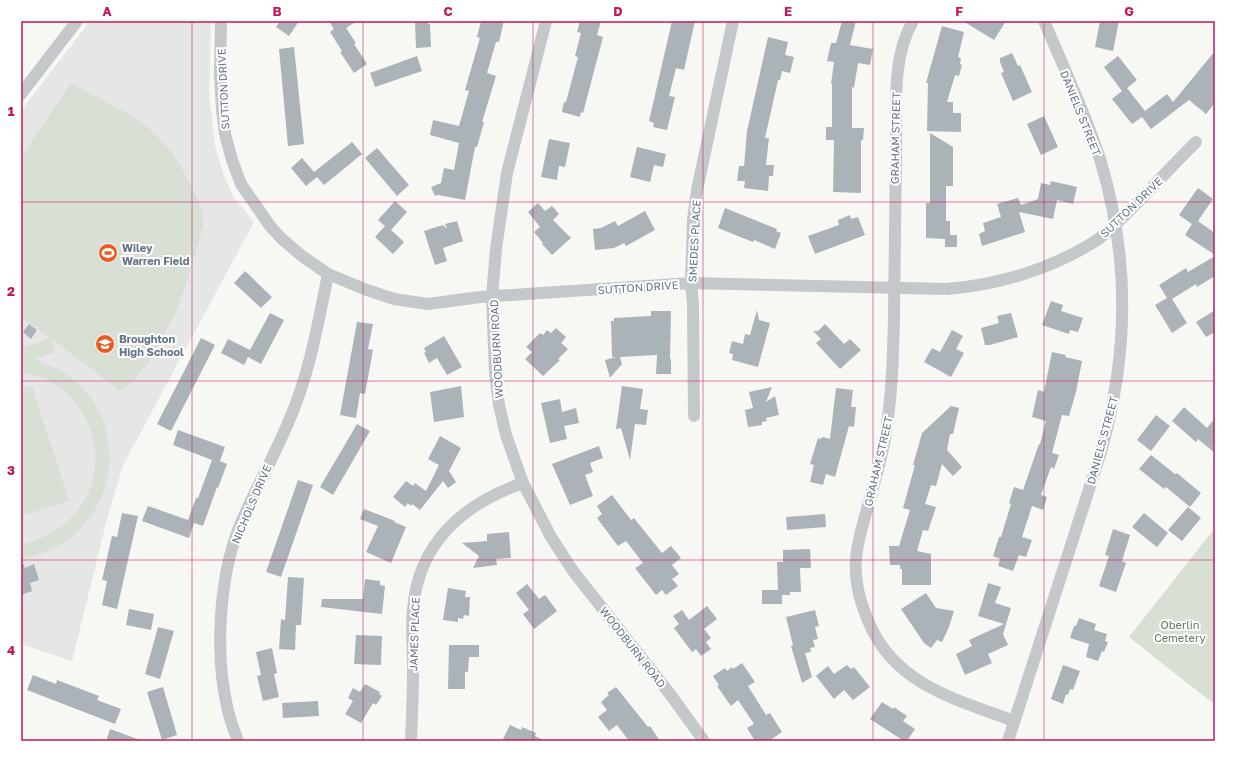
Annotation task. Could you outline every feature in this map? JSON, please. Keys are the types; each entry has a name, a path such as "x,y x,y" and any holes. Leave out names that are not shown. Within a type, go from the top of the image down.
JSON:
{"street":[{"path":"21,94 77,21"},
{"name":"SUTTON DRIVE","path":"221,21 220,75 222,109 227,141 241,184 260,212 282,239 302,256 328,274 367,290 408,302 428,304 492,297 691,283 947,289 966,287 1016,276 1070,255 1094,241 1116,224 1196,142"},
{"name":"WOODBURN ROAD","path":"546,21 507,174 496,249 492,297 495,372 499,405 506,435 523,483 551,537 573,571 670,694 704,741"},
{"name":"SMEDES PLACE","path":"694,416 693,304 691,283 693,220 697,190 733,21"},
{"name":"GRAHAM STREET","path":"913,21 904,43 896,86 892,385 884,445 858,544 856,576 859,594 870,626 879,642 898,665 909,675 924,685 1014,721"},
{"name":"DANIELS STREET","path":"1008,741 1099,459 1110,418 1118,378 1123,319 1121,260 1116,224 1100,159 1086,120 1044,21"},
{"name":"NICHOLS DRIVE","path":"238,741 227,706 221,662 221,620 226,573 238,531 257,486 288,423 302,386 312,352 328,274"},
{"name":"JAMES PLACE","path":"411,741 413,690 413,611 418,581 425,564 440,537 450,525 469,509 493,496 523,483"}],"shaded area":[{"name":"Broughton High School","path":"90,21 211,21 209,92 215,146 223,173 234,198 254,222 123,465 108,515 72,661 21,644 21,111"}],"green space":[{"name":"Wiley Warren Field","path":"71,83 134,117 151,130 172,152 188,179 201,206 204,224 176,312 149,362 133,381 120,391 52,339 55,352 34,359 71,377 81,386 95,404 104,423 109,444 109,466 105,487 97,507 84,525 63,544 21,560 21,545 53,532 69,520 85,500 93,477 95,454 91,431 81,410 65,392 45,379 21,372 21,348 50,338 21,317 21,157"},
{"path":"32,386 69,501 21,516 21,389"},
{"name":"Oberlin Cemetery","path":"1215,528 1215,705 1129,637"}],"building":[{"path":"280,21 299,21 289,36 276,27"},
{"path":"329,21 357,21 346,28 367,64 354,73 340,52 342,51 330,32 334,29"},
{"path":"415,21 428,21 428,24 430,24 431,47 416,48"},
{"path":"481,21 504,21 499,42 496,42 487,73 496,76 482,122 484,122 477,147 475,147 465,200 438,195 435,196 431,187 441,183 444,168 454,170 459,143 430,135 433,120 459,126 469,91 465,90 480,38 477,37"},
{"path":"580,21 601,21 597,35 603,37 583,113 581,112 580,117 562,112 578,57 575,56 581,33 577,32"},
{"path":"672,21 695,21 684,70 676,68 669,96 675,97 667,130 653,127 654,123 649,121"},
{"path":"842,21 856,21 850,45 873,49 870,65 858,63 854,88 852,87 852,128 864,128 863,140 861,140 861,193 833,192 834,140 826,140 826,127 832,127 831,84 834,62 827,61 831,43 836,43"},
{"path":"963,21 1006,21 994,40"},
{"path":"1100,21 1119,21 1113,51 1095,47"},
{"path":"942,26 964,32 958,57 961,58 960,64 962,65 959,76 955,75 947,102 953,102 953,113 961,113 961,132 927,131 928,83 926,83"},
{"path":"768,37 788,42 785,55 794,57 790,73 782,71 780,80 778,80 765,138 769,138 766,165 774,165 773,176 769,176 768,191 744,188 745,181 737,181 739,166 744,166 747,131"},
{"path":"294,47 304,144 288,146 279,49"},
{"path":"1215,51 1215,103 1206,114 1189,100 1151,129 1142,117 1132,124 1112,99 1122,91 1104,67 1118,56 1137,80 1127,88 1145,111 1167,94 1173,102"},
{"path":"1012,53 1018,66 1020,65 1032,92 1013,101 1001,73 1004,72 1000,62 1000,58"},
{"path":"417,56 422,71 375,87 370,73"},
{"path":"1044,116 1058,147 1041,155 1027,124"},
{"path":"930,133 953,147 953,186 946,186 946,221 950,221 950,235 957,235 957,247 945,247 945,239 926,238 926,203 930,203"},
{"path":"549,139 570,143 565,167 559,166 557,180 541,177"},
{"path":"352,142 362,154 324,185 317,177 306,186 291,168 302,158 314,172"},
{"path":"637,147 666,154 663,167 654,165 650,182 630,177"},
{"path":"377,148 409,185 397,196 365,158"},
{"path":"1051,181 1077,187 1073,204 1057,200 1053,219 1019,212 1025,232 982,246 979,234 985,231 983,223 1001,217 997,204 1018,198 1021,205 1038,199 1041,183 1050,185"},
{"path":"1198,188 1213,199 1198,221 1215,233 1215,255 1185,235 1192,224 1179,215"},
{"path":"395,201 407,212 391,230 404,242 393,254 375,237 385,226 378,220"},
{"path":"538,203 545,211 552,206 559,214 553,220 571,238 552,255 534,232 540,227 528,212"},
{"path":"725,208 777,229 776,231 781,233 775,249 718,228"},
{"path":"645,211 655,230 626,246 624,243 614,248 595,250 593,229 601,228 615,221 618,226"},
{"path":"850,215 851,219 858,217 865,235 815,254 808,236 839,225 838,220"},
{"path":"457,221 463,241 443,248 447,261 435,265 424,231 443,225 447,229 445,224"},
{"path":"1215,256 1215,276 1197,287 1196,284 1172,299 1187,323 1172,333 1155,305 1167,298 1159,285 1186,268 1188,272"},
{"path":"245,271 272,297 261,308 234,283"},
{"path":"1051,301 1063,305 1061,311 1083,318 1078,332 1070,330 1069,334 1042,325"},
{"path":"757,310 759,320 770,323 758,367 732,360 733,354 729,353 732,341 743,344 745,334 750,335"},
{"path":"1215,310 1215,332 1206,337 1196,322"},
{"path":"651,311 671,311 671,374 656,374 657,355 620,357 622,364 610,378 605,360 616,357 612,357 611,321 614,321 614,318 651,316"},
{"path":"270,313 284,320 261,364 248,357 244,365 221,353 228,339 250,350"},
{"path":"1011,313 1018,337 985,345 981,328 999,323 997,316"},
{"path":"357,322 373,324 368,349 373,350 365,394 360,393 356,418 340,415"},
{"path":"29,324 37,330 31,339 23,332"},
{"path":"825,324 844,344 850,339 861,350 840,369 816,343 821,339 813,331 818,331"},
{"path":"556,328 566,337 561,343 568,349 558,359 560,360 543,376 525,359 532,352 526,347 540,333 543,335 547,330 551,333"},
{"path":"952,330 963,336 956,349 964,353 951,377 924,362 932,348 940,352"},
{"path":"444,336 462,367 447,375 437,358 429,363 424,353 426,352 424,348"},
{"path":"201,338 215,345 171,431 157,424"},
{"path":"1052,352 1082,361 1076,392 1069,416 1062,415 1052,453 1059,455 1054,469 1051,467 1041,495 1047,497 1043,510 1032,506 1022,537 1032,540 1026,557 1019,555 1013,571 998,566 1000,559 993,556 999,537 1001,537 1011,504 1009,503 1014,487 1023,490 1040,444 1046,421 1032,417 1038,390 1044,392"},
{"path":"461,386 464,417 434,422 430,392"},
{"path":"622,386 643,389 640,409 648,410 646,425 635,424 630,460 621,428 616,429"},
{"path":"772,387 766,402 775,396 779,415 766,418 767,421 762,422 762,425 748,427 745,410 753,408 749,392"},
{"path":"836,388 853,390 851,407 856,407 854,427 849,426 835,477 826,474 823,485 810,482 814,465 810,464 818,438 821,439 822,437 830,439"},
{"path":"560,399 562,412 576,408 579,423 564,426 567,439 550,443 541,403"},
{"path":"951,406 959,408 953,434 950,434 947,450 962,467 953,476 942,464 936,486 931,485 925,504 936,507 928,531 923,530 917,551 931,554 931,585 902,585 902,569 900,569 900,565 890,565 889,546 899,546 910,510 903,508 922,433"},
{"path":"1184,407 1207,428 1215,418 1215,453 1198,439 1196,442 1172,421"},
{"path":"1156,415 1170,426 1151,451 1137,440"},
{"path":"357,424 370,431 333,495 320,487"},
{"path":"178,430 225,447 220,461 227,464 203,526 194,523 189,538 142,521 148,506 188,520 196,498 198,498 212,460 173,445"},
{"path":"440,436 461,448 449,471 456,482 448,488 443,481 420,510 408,503 405,507 393,497 406,481 413,486 415,483 426,491 439,465 428,459"},
{"path":"599,446 603,458 590,463 593,472 585,475 593,496 570,505 552,464"},
{"path":"1151,455 1175,474 1177,473 1201,493 1190,507 1166,487 1164,489 1139,469"},
{"path":"298,480 313,485 281,577 266,572"},
{"path":"612,495 631,520 634,518 662,553 671,546 681,558 672,565 679,574 672,579 678,586 666,595 662,590 656,595 635,568 643,563 626,541 618,546 597,518 602,514 597,506"},
{"path":"1188,507 1201,518 1182,541 1168,530"},
{"path":"364,509 406,527 391,563 366,552 378,526 360,519"},
{"path":"122,513 138,516 117,609 102,605 107,581 102,580 112,536 117,537"},
{"path":"1144,513 1168,533 1157,547 1132,527"},
{"path":"825,514 826,527 787,530 786,517"},
{"path":"1113,529 1130,535 1122,561 1126,563 1116,592 1099,586 1109,556 1105,555"},
{"path":"509,532 511,558 496,559 497,565 473,568 479,556 462,543 487,541 487,534"},
{"path":"810,549 811,568 800,568 801,592 790,592 790,595 782,595 782,604 762,604 762,590 778,590 777,562 783,562 783,550"},
{"path":"21,563 23,563 25,568 34,564 39,580 30,583 32,591 21,595"},
{"path":"288,577 304,578 301,625 296,625 295,650 279,649 281,619 285,620"},
{"path":"365,579 380,581 380,585 385,586 382,614 321,607 322,599 363,599"},
{"path":"988,583 1001,587 995,603 1011,608 1003,634 1008,645 988,654 992,663 965,675 956,654 972,646 969,640 1004,624 978,616"},
{"path":"527,584 539,599 545,595 557,611 534,629 523,614 529,610 516,593"},
{"path":"448,588 466,591 465,597 470,597 469,616 464,615 463,619 458,618 458,622 443,620"},
{"path":"926,593 936,608 954,611 942,642 937,640 931,648 924,643 901,609"},
{"path":"707,606 717,619 704,629 711,638 706,642 711,649 701,656 696,649 692,652 674,628 679,624 673,616 682,610 689,620"},
{"path":"129,609 154,614 151,630 126,625"},
{"path":"815,610 819,626 815,627 818,639 813,640 815,647 810,648 811,652 805,653 812,677 802,683 791,646 793,645 786,617"},
{"path":"1079,618 1096,624 1094,630 1107,634 1105,641 1108,642 1098,661 1086,657 1089,644 1070,638 1074,626 1076,626"},
{"path":"158,627 174,631 160,679 145,674"},
{"path":"356,635 382,636 381,665 354,664"},
{"path":"449,645 479,645 479,657 469,657 468,672 465,672 465,689 448,689"},
{"path":"272,648 277,673 274,674 279,697 263,701 257,676 261,675 256,652"},
{"path":"742,663 755,682 748,686 766,715 770,713 782,732 769,741 755,741 747,728 754,724 738,700 731,706 717,686 719,685 713,676 725,668 727,671"},
{"path":"847,665 851,669 854,667 870,687 853,700 844,690 834,699 816,676 828,666 834,674"},
{"path":"1063,665 1080,671 1073,690 1070,689 1068,695 1066,694 1063,704 1051,699"},
{"path":"33,675 56,684 57,680 99,696 97,700 121,709 115,724 27,690"},
{"path":"365,684 380,692 379,694 382,696 376,705 373,703 361,723 345,714 353,701 348,698 353,688 360,692"},
{"path":"163,687 177,735 162,740 147,692"},
{"path":"616,687 648,727 650,726 660,741 629,741 617,725 609,731 598,717 607,710 601,702 609,695 607,693"},
{"path":"318,701 319,716 283,718 282,703"},
{"path":"882,702 893,709 894,707 907,716 903,721 915,729 907,741 904,741 870,719"},
{"path":"510,725 521,730 522,727 536,733 535,736 545,741 502,741"},
{"path":"110,729 140,740 140,741 106,741"}],"place":[{"name":"Wiley Warren Field","path":"108,253"},
{"name":"Broughton High School","path":"105,344"}]}
